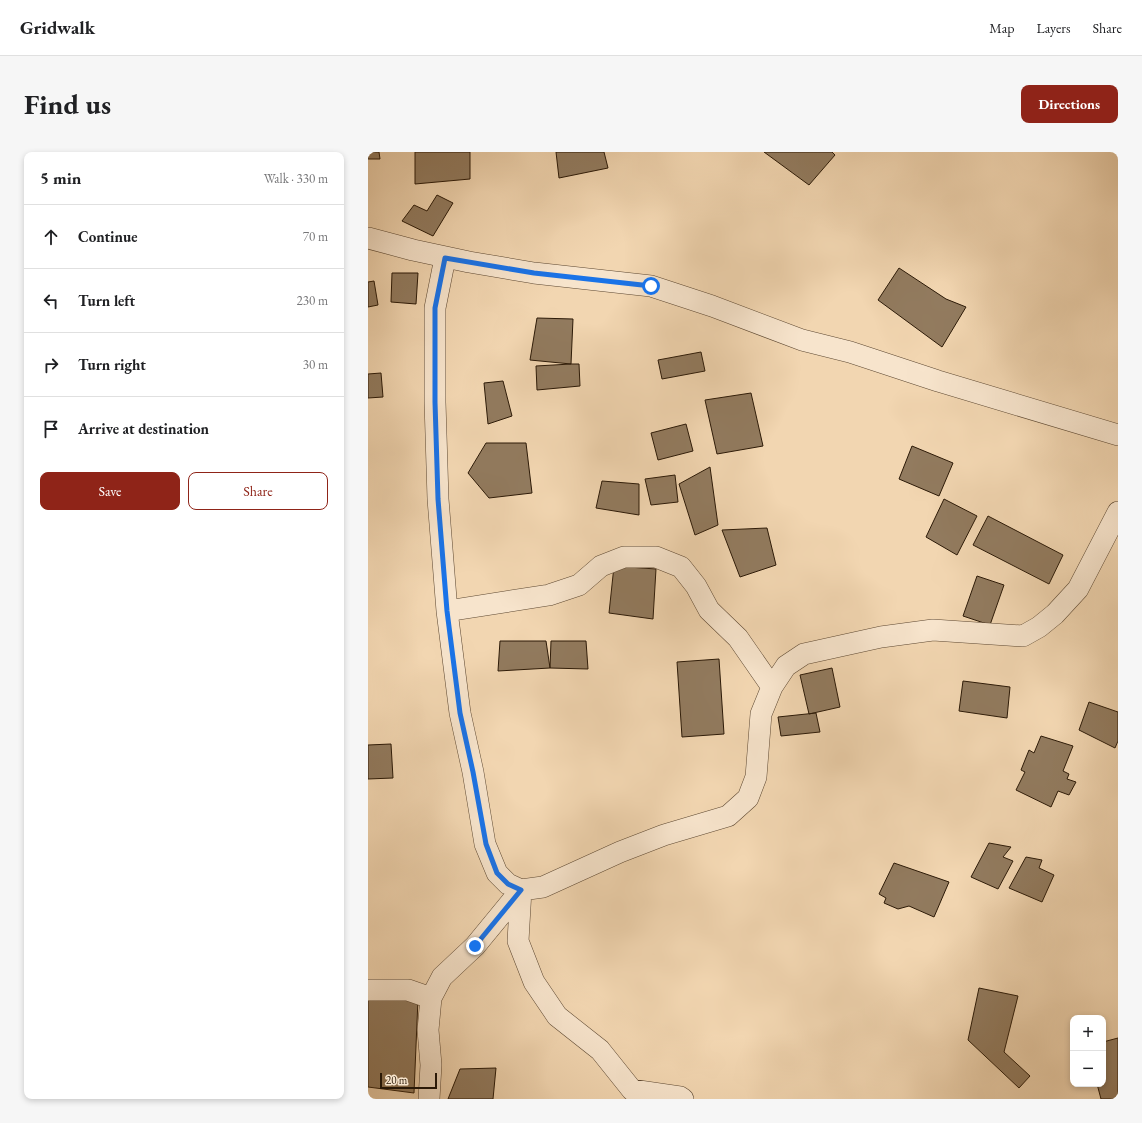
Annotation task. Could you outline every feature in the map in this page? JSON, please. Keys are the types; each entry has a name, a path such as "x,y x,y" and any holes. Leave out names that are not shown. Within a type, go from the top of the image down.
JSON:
{"street":[{"path":"368,238 445,258 534,273 651,286 712,306 802,340 850,352 938,381 1118,435"},
{"path":"445,258 435,308 435,402 438,499 447,611 460,713 473,772 486,844 497,873 508,884 521,890 544,887 620,852 664,836 728,816 748,798 756,777 761,714 772,687 786,666 804,654 881,637 933,630 1023,636 1038,627 1055,614 1078,589 1118,512"},
{"path":"447,611 549,595 579,585 601,566 624,557 656,557 681,567 696,586 709,610 738,638 772,687"},
{"path":"429,1099 431,1065 428,1030 431,998 442,977 475,946 521,890"},
{"path":"521,890 518,941 534,982 557,1016 600,1050 632,1090 680,1097 683,1099"},
{"path":"368,990 408,990 431,998"}],"building":[{"path":"368,152 379,152 380,159 368,159"},
{"path":"415,152 470,152 470,179 415,184"},
{"path":"556,152 604,152 608,168 559,178"},
{"path":"764,152 832,152 835,155 809,185"},
{"path":"437,195 453,203 433,236 402,221 414,205 427,211"},
{"path":"899,268 946,299 966,307 942,347 878,300"},
{"path":"392,273 418,273 416,304 391,302"},
{"path":"374,281 378,305 368,307 368,282"},
{"path":"537,318 573,319 571,364 530,360"},
{"path":"701,352 705,371 662,379 658,360"},
{"path":"579,364 580,386 537,390 536,366"},
{"path":"381,373 383,397 368,398 368,374"},
{"path":"503,381 512,416 488,424 484,383"},
{"path":"751,393 763,446 717,454 705,400"},
{"path":"686,424 693,451 658,460 651,433"},
{"path":"486,443 526,443 532,493 489,498 468,473"},
{"path":"912,446 953,463 939,496 899,479"},
{"path":"710,467 718,525 695,535 679,484"},
{"path":"675,475 678,502 651,505 645,479"},
{"path":"602,481 639,484 639,515 596,508"},
{"path":"944,499 977,516 957,555 926,537"},
{"path":"988,516 1063,555 1049,584 973,545"},
{"path":"767,528 776,565 740,577 722,530"},
{"path":"614,566 656,569 653,619 609,613"},
{"path":"977,576 1004,585 990,625 963,616"},
{"path":"500,641 546,641 550,668 498,671"},
{"path":"551,641 586,641 588,669 550,668"},
{"path":"719,659 724,734 682,737 677,662"},
{"path":"832,668 840,707 809,714 800,675"},
{"path":"963,681 1010,687 1007,718 959,711"},
{"path":"1089,702 1118,712 1118,741 1115,748 1079,730"},
{"path":"816,713 820,732 781,736 778,717"},
{"path":"1041,736 1073,746 1063,771 1069,774 1067,779 1076,782 1069,795 1058,791 1051,807 1016,790 1025,772 1021,770 1029,750 1034,753"},
{"path":"391,744 393,778 368,779 368,745"},
{"path":"989,843 1011,847 1003,857 1013,861 998,889 971,877"},
{"path":"1026,857 1042,860 1039,868 1054,875 1042,902 1009,888"},
{"path":"894,863 949,882 934,917 909,906 898,909 884,903 886,898 879,894"},
{"path":"979,988 1018,996 1004,1052 1030,1076 1019,1088 968,1040"},
{"path":"368,996 418,999 414,1093 368,1087"},
{"path":"1118,1038 1118,1099 1101,1099 1098,1087 1106,1087 1106,1041"},
{"path":"496,1068 493,1099 448,1099 460,1069"}],"route":[{"path":"475,946 521,890 508,884 497,873 486,844 473,772 460,713 447,611 438,499 435,402 435,308 445,258 534,273 651,286"}]}
